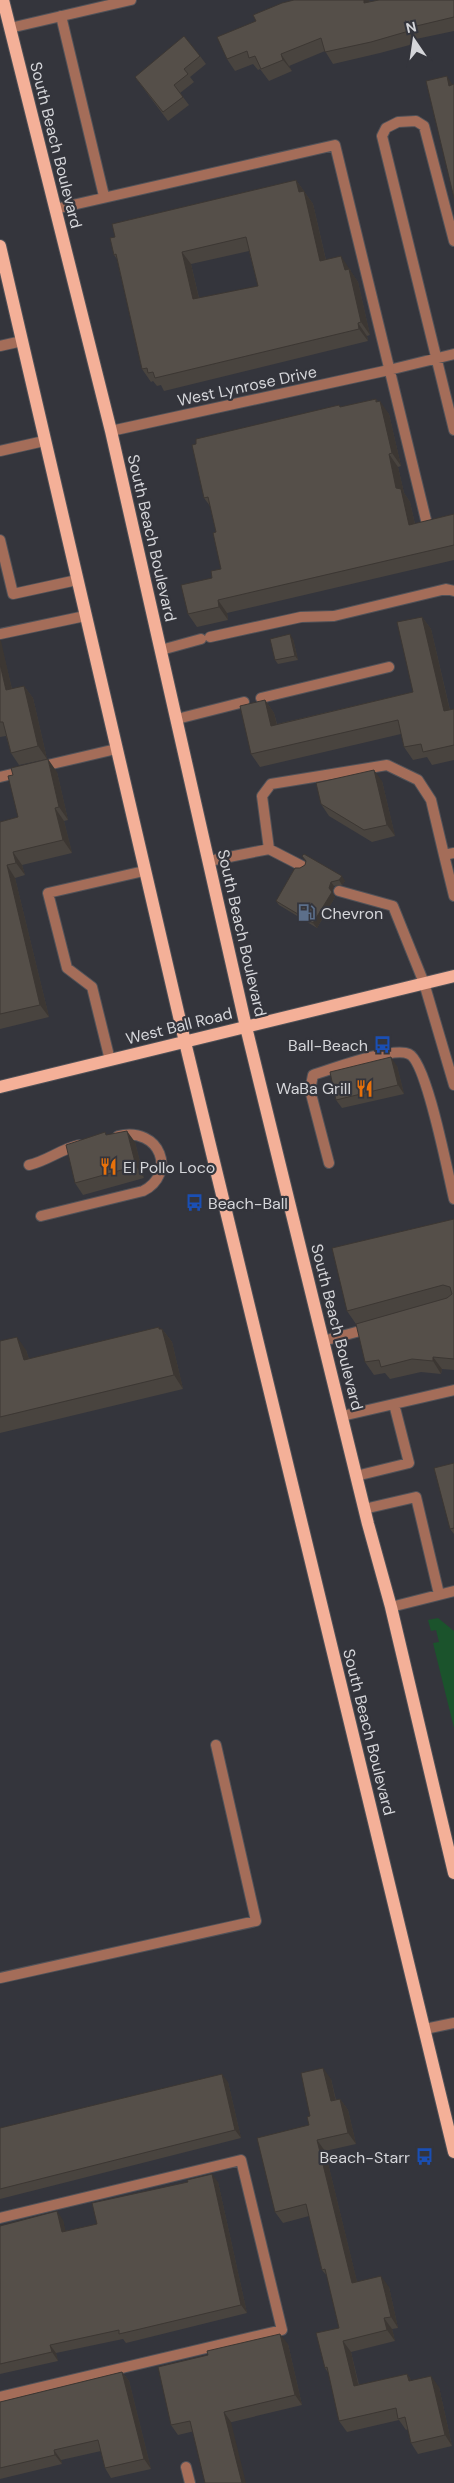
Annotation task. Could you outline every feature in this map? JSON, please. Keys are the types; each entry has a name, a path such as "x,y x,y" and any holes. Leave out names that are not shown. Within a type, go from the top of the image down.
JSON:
{"main road":[{"name":"South Beach Boulevard","path":"3,0 111,431 246,1027 364,1509 391,1606 454,1873"},
{"name":"South Beach Boulevard","path":"0,246 144,871 288,1474 454,2152"},
{"name":"West Ball Road","path":"0,1087 454,976"}],"street":[{"path":"10,28 132,0"},
{"path":"61,16 104,196"},
{"path":"454,241 424,126 416,121 398,122 386,128 382,136 454,430"},
{"path":"55,209 104,196 335,145 426,520"},
{"path":"0,346 22,341"},
{"name":"West Lynrose Drive","path":"111,431 390,370 454,354"},
{"path":"0,452 44,441"},
{"path":"0,540 13,594 76,580"},
{"path":"161,650 301,617 334,616 446,589 454,591"},
{"path":"0,634 85,616"},
{"path":"261,698 389,668"},
{"path":"177,719 244,702"},
{"path":"0,777 116,749"},
{"path":"269,850 262,796 271,784 388,765 418,780 432,800 449,854 454,896"},
{"path":"209,861 269,850 302,866"},
{"path":"110,1060 92,987 67,968 48,893 144,871"},
{"path":"339,891 393,906 424,983 454,1085"},
{"path":"329,1163 310,1090 313,1075 390,1052 409,1054 419,1063 427,1088 454,1199"},
{"path":"41,1216 143,1191 158,1180 160,1160 150,1140 130,1134 105,1139"},
{"path":"29,1165 44,1162 71,1147 88,1143"},
{"path":"323,1341 379,1325"},
{"path":"342,1416 454,1390"},
{"path":"356,1476 409,1463 394,1404"},
{"path":"364,1509 416,1497 439,1594"},
{"path":"391,1606 454,1591"},
{"path":"0,1978 256,1921 216,1745"},
{"path":"425,2029 454,2023"},
{"path":"0,2218 241,2160 282,2330 0,2397"},
{"path":"186,2467 190,2483"}],"green space":[{"path":"438,1618 454,1631 454,1728 433,1643 439,1642 436,1630 431,1631 428,1620"}],"building":[{"path":"294,0 364,0 364,3 379,0 454,0 454,17 408,28 409,31 371,42 325,52 321,38 281,54 283,60 261,69 255,56 249,58 247,51 227,59 217,37 256,21 253,15"},
{"path":"184,36 200,56 184,69 188,74 174,85 183,97 163,112 135,77"},
{"path":"447,76 449,86 454,84 454,198 426,81"},
{"path":"296,180 299,192 304,191 320,261 341,256 345,270 349,269 361,322 358,323 359,329 155,378 153,372 148,373 147,368 142,369 116,254 114,255 110,238 115,237 112,224","holes":["246,237 258,286 193,299 182,252"]},
{"path":"376,399 376,402 380,401 392,453 389,454 396,488 401,489 409,525 454,514 454,545 218,600 219,607 188,614 181,585 212,578 211,571 221,569 213,533 216,532 208,497 204,498 192,445 196,444 196,439 339,405 340,407"},
{"path":"422,617 444,711 454,709 454,745 423,752 421,744 404,747 398,720 251,754 240,706 265,700 271,726 413,692 397,622"},
{"path":"290,634 295,656 275,660 270,639"},
{"path":"0,664 6,690 24,686 38,746 11,753 3,722 0,722"},
{"path":"48,759 59,807 55,808 63,840 13,852 16,863 7,865 40,1005 0,1014 0,822 18,817 8,776 13,775 11,768"},
{"path":"374,770 387,825 364,830 321,804 316,783"},
{"path":"304,854 342,876 339,880 331,882 329,888 332,892 313,923 276,901 295,868 305,865 306,861 302,856"},
{"path":"391,1057 398,1085 336,1100 330,1072"},
{"name":"El Pollo Loco","path":"127,1131 136,1166 75,1183 66,1145 105,1132 106,1135"},
{"path":"454,1219 454,1359 433,1357 433,1361 412,1359 381,1367 379,1360 365,1362 356,1324 447,1298 452,1294 450,1287 443,1285 347,1311 332,1248"},
{"path":"159,1327 159,1329 162,1329 174,1375 0,1417 0,1341 17,1337 24,1360"},
{"path":"454,1463 454,1528 450,1529 434,1468"},
{"path":"323,2068 331,2101 340,2099 348,2133 317,2140 352,2283 381,2276 391,2317 384,2318 387,2330 343,2341 354,2386 407,2374 409,2381 431,2376 445,2435 411,2443 405,2417 398,2419 396,2408 339,2421 327,2367 325,2368 316,2333 339,2328 325,2269 322,2270 306,2204 275,2212 257,2138 309,2125 307,2117 310,2116 301,2073"},
{"path":"222,2074 235,2130 0,2189 0,2128"},
{"path":"212,2174 241,2305 119,2334 119,2330 50,2345 52,2352 0,2364 0,2226 57,2211 62,2232 97,2224 92,2203 188,2182 187,2180"},
{"path":"280,2334 295,2395 224,2412 242,2483 205,2483 190,2421 171,2425 158,2367 208,2355 207,2351"},
{"path":"122,2372 144,2459 105,2468 98,2440 54,2450 55,2455 0,2468 0,2402"}],"place":[{"name":"Chevron","path":"307,913"},
{"name":"Ball-Beach","path":"382,1045"},
{"name":"WaBa Grill","path":"365,1088"},
{"name":"El Pollo Loco","path":"109,1167"},
{"name":"Beach-Ball","path":"194,1203"},
{"name":"Beach-Starr","path":"424,2157"}]}
